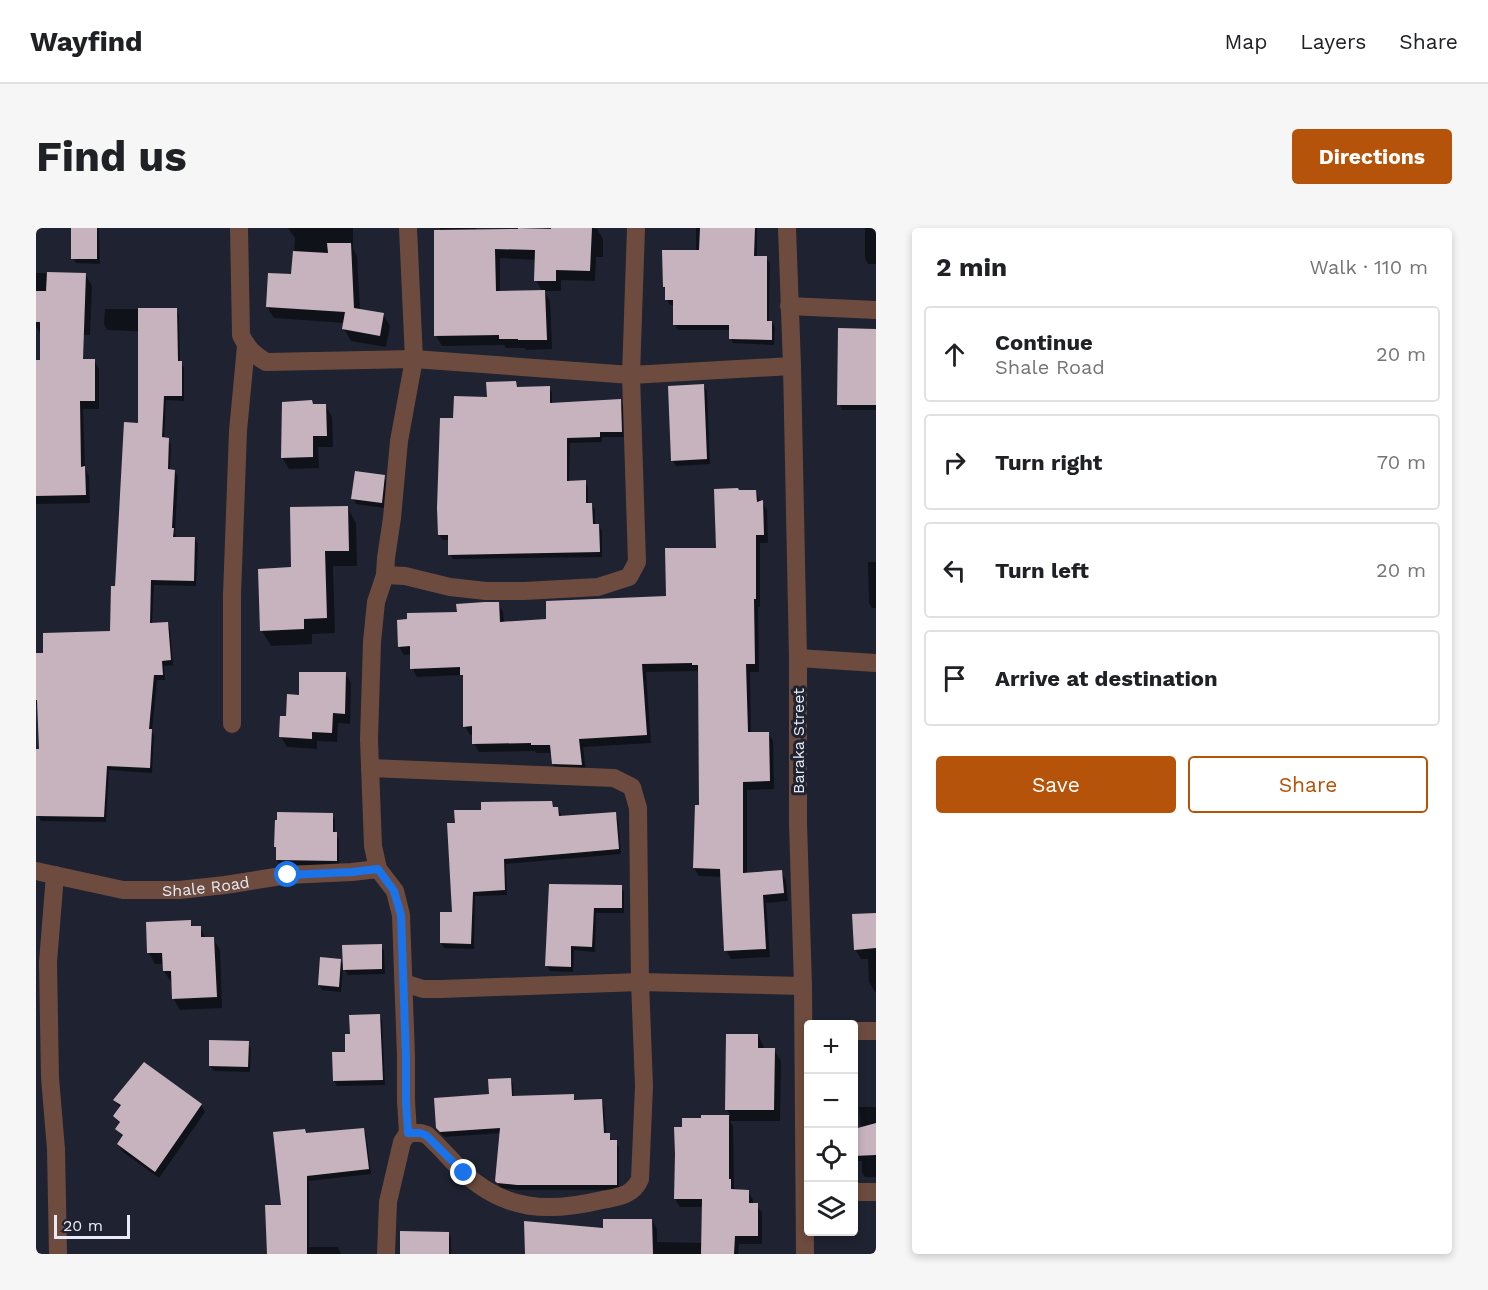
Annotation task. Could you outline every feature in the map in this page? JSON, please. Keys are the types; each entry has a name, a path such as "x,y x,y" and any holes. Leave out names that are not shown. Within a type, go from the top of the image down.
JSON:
{"street":[{"path":"239,228 241,335 246,346 255,356 266,362 414,359 631,375 792,366"},
{"path":"386,1254 388,1202 402,1142 408,1133 404,983 401,915 394,891 378,869 373,846 369,740 372,642 376,602 386,575 399,441 414,359 408,228"},
{"path":"386,575 405,576 450,587 486,591 598,586 629,577 637,562 631,375 636,228"},
{"name":"Baraka Street","path":"787,228 798,658 798,823 805,1020"},
{"path":"789,306 876,310"},
{"path":"232,724 232,595 236,478 246,346"},
{"path":"798,658 876,663"},
{"path":"370,768 615,778 632,788 638,808 644,1086 638,1185 628,1194 561,1208 526,1205 502,1199 483,1188 464,1173 427,1136 421,1133 408,1133"},
{"name":"Shale Road","path":"36,871 123,890 178,890 288,875 378,869"},
{"path":"55,875 42,1025 50,1078 56,1149 58,1254"},
{"path":"404,983 423,989 640,982 803,986"},
{"path":"858,1031 876,1030"},
{"name":"Baraka Street","path":"806,1074 806,1182"},
{"path":"858,1192 876,1192"},
{"name":"Baraka Street","path":"805,1236 805,1254"}],"building":[{"path":"71,228 97,228 97,259 71,259"},
{"path":"592,228 590,271 556,270 556,281 534,281 535,250 495,249 496,291 545,290 547,340 499,339 499,335 434,336 434,230"},
{"path":"700,228 755,228 754,256 767,256 767,321 772,321 772,340 729,339 729,325 673,325 673,300 665,300 665,287 663,287 662,250 699,250"},
{"path":"327,243 351,243 354,308 384,313 380,336 342,329 345,312 266,307 268,273 291,274 293,251 328,253"},
{"path":"47,272 86,273 83,359 95,359 95,401 80,401 81,467 85,466 86,495 36,496 36,360 40,360 40,322 36,322 36,291 46,291"},
{"path":"138,308 177,308 178,361 182,361 182,396 164,396 162,437 169,438 168,469 175,470 173,537 195,537 194,581 151,580 150,623 168,622 171,660 162,661 163,675 154,675 149,729 152,729 150,768 107,766 104,817 36,816 36,749 39,749 36,653 43,653 43,633 110,631 111,586 115,586 124,422 138,423"},
{"path":"838,328 876,329 876,405 837,405"},
{"path":"516,381 517,387 550,386 550,403 621,399 622,432 600,432 600,437 567,438 567,481 586,480 586,503 592,503 593,524 599,524 600,552 448,555 448,535 438,535 440,418 453,418 454,396 487,397 486,382"},
{"path":"704,384 707,459 671,461 668,386"},
{"path":"312,400 313,404 326,404 327,436 313,436 313,457 281,458 282,402"},
{"path":"355,471 385,475 382,503 351,499"},
{"path":"738,488 739,490 756,490 757,502 763,500 764,535 756,535 755,664 746,664 748,732 769,732 770,781 743,782 743,873 782,870 784,893 763,895 766,949 724,951 720,869 693,868 695,805 699,805 698,665 692,665 692,663 642,664 647,735 579,739 582,765 552,764 550,745 472,744 472,726 463,727 463,675 460,675 460,667 410,669 410,646 398,647 397,620 407,619 407,613 457,612 456,604 485,602 499,602 500,622 546,619 546,601 666,596 665,548 716,548 714,489"},
{"path":"348,506 349,551 325,551 327,618 304,619 304,629 260,631 258,569 291,567 290,507"},
{"path":"299,672 346,672 345,714 333,713 332,733 312,732 312,739 279,737 280,716 286,716 287,694 299,695"},
{"path":"552,801 553,807 558,807 559,816 616,812 619,849 504,859 505,890 473,892 471,944 440,943 440,912 452,912 447,823 455,823 454,810 481,810 481,802"},
{"path":"277,812 333,813 333,832 337,832 337,861 276,860 276,847 274,847"},
{"path":"549,884 622,885 622,908 594,908 592,947 571,946 571,967 545,966"},
{"path":"876,913 876,948 854,950 852,914"},
{"path":"191,920 191,926 201,926 201,937 214,937 217,997 172,999 171,971 163,971 162,953 147,953 146,922"},
{"path":"382,944 382,969 343,970 342,945"},
{"path":"320,957 341,959 339,987 318,985"},
{"path":"380,1014 383,1080 333,1081 332,1052 345,1052 345,1034 350,1034 349,1015"},
{"path":"726,1034 758,1034 758,1048 775,1048 774,1110 725,1110"},
{"path":"209,1040 249,1041 248,1067 209,1066"},
{"path":"144,1062 202,1104 155,1172 117,1144 123,1135 115,1129 120,1122 113,1116 121,1105 113,1100"},
{"path":"511,1078 512,1096 574,1094 574,1100 602,1099 604,1133 610,1133 610,1140 617,1140 617,1185 497,1183 495,1181 500,1128 440,1132 436,1128 434,1098 489,1094 488,1079"},
{"path":"701,1115 729,1115 731,1189 749,1190 749,1203 758,1203 758,1236 735,1236 734,1254 701,1254 702,1199 674,1199 674,1127 682,1127 682,1118 701,1118"},
{"path":"876,1123 876,1155 858,1156 858,1128"},
{"path":"364,1128 369,1169 307,1176 307,1254 267,1254 265,1205 281,1205 273,1132 305,1129 306,1133"},
{"path":"603,1219 652,1219 653,1254 525,1254 524,1221 603,1228"},
{"path":"400,1231 449,1232 449,1254 400,1254"}],"route":[{"path":"288,875 378,869 394,891 401,915 408,1133 421,1133 427,1136 464,1173"}]}
